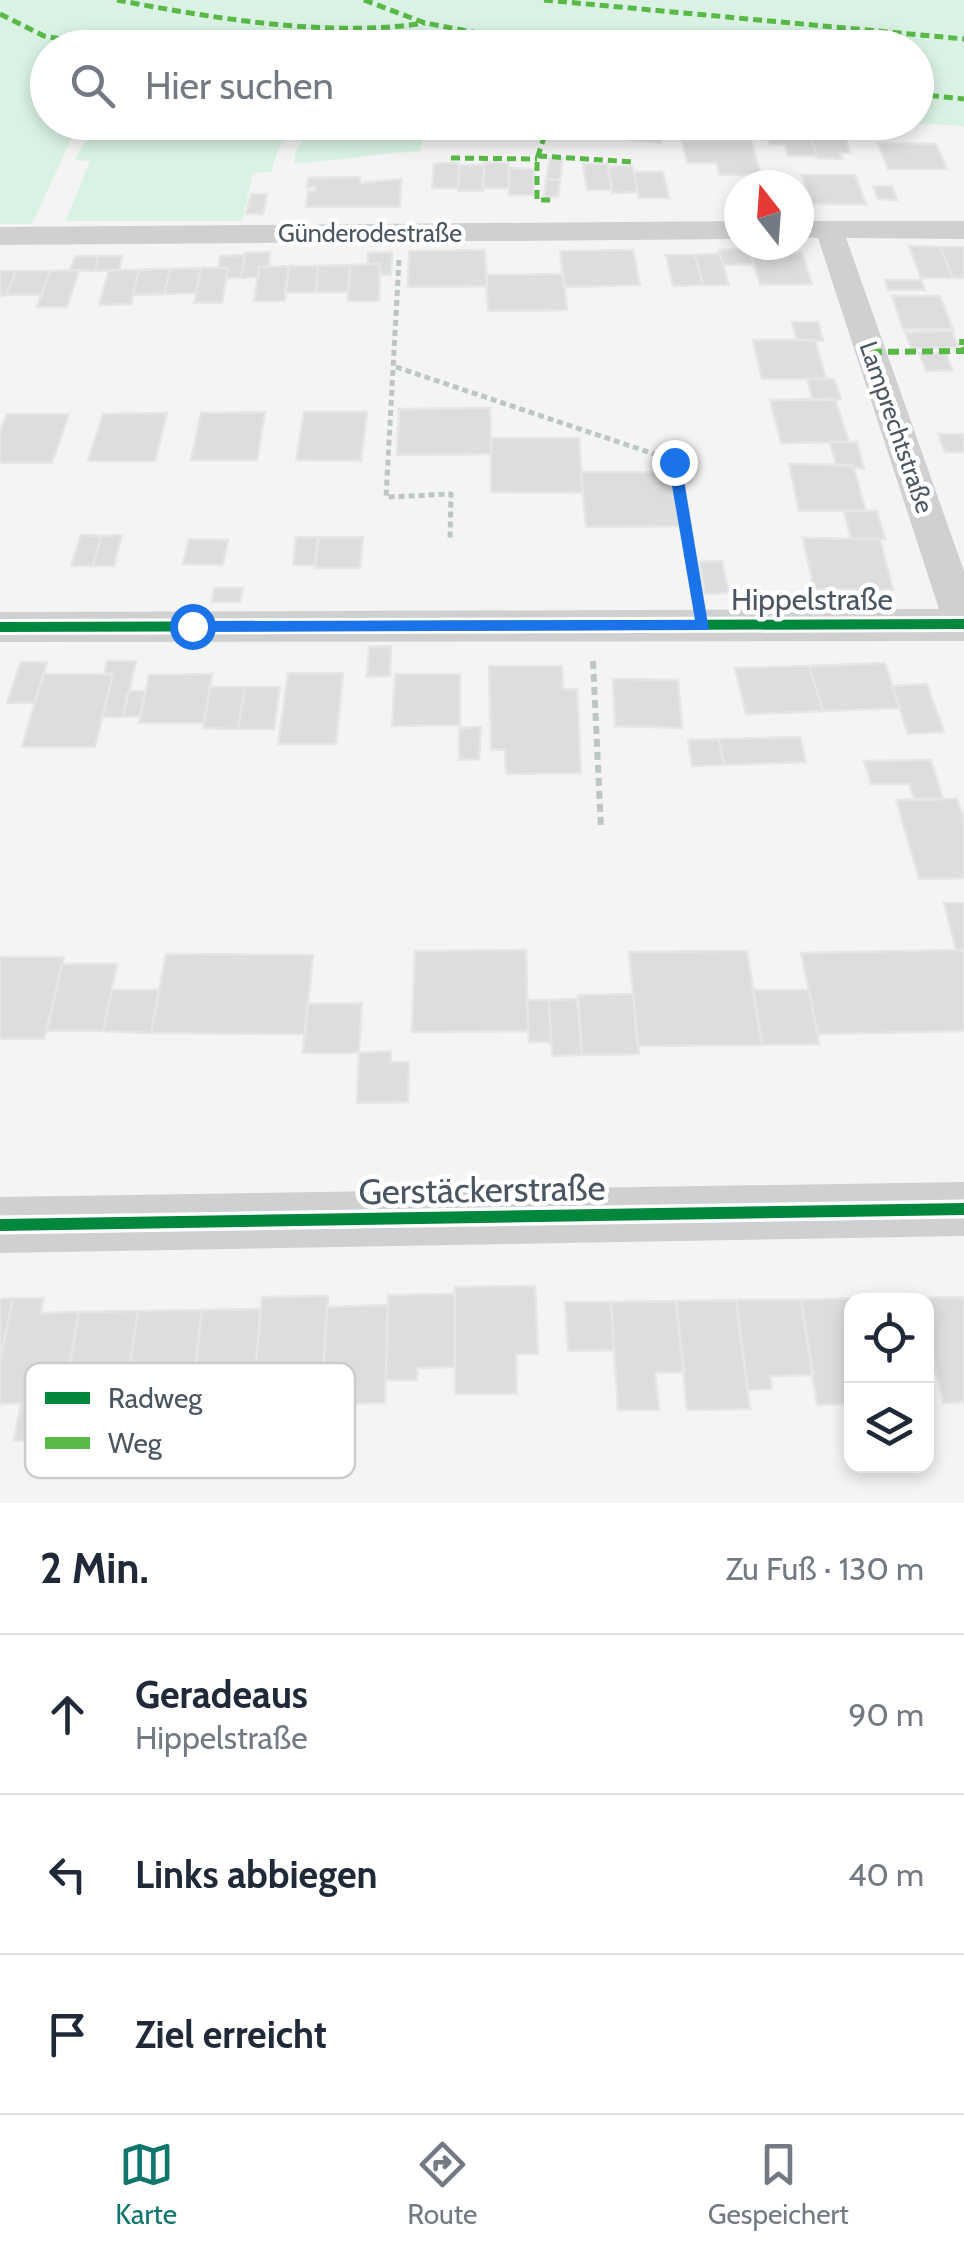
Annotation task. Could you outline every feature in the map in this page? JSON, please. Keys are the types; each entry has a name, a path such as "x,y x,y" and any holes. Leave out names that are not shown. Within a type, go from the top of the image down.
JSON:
{"street":[{"path":"814,229 964,230"},
{"name":"Lamprechtstraße","path":"814,229 964,625"},
{"name":"Günderodestraße","path":"0,236 724,230"},
{"name":"Hippelstraße","path":"0,627 964,625"},
{"name":"Gerstäckerstraße","path":"0,1226 964,1209"}],"path":[{"path":"400,234 396,367 386,496 451,494 450,540"},
{"path":"396,367 674,462 703,626"},
{"path":"592,625 601,829"}],"green space":[{"path":"0,0 964,0 964,126 934,124 934,30 30,30 30,140 71,140 32,224 0,224"},
{"path":"86,140 284,140 271,172 253,173 242,221 66,221 90,161 75,160"},
{"path":"303,140 423,140 420,151 326,161 294,163"}],"building":[{"path":"769,140 812,140 817,156 788,156 785,145 770,145"},
{"path":"812,140 846,140 850,153 840,153 842,159 817,158"},
{"path":"682,141 751,141 760,170 724,170 724,175 720,175 716,163 687,163"},
{"path":"878,143 936,144 947,169 888,169"},
{"path":"550,158 563,158 560,180 546,179"},
{"path":"484,162 509,163 509,188 483,188"},
{"path":"434,163 459,163 458,188 432,188"},
{"path":"583,164 608,164 612,190 587,190"},
{"path":"459,165 484,165 483,191 458,191"},
{"path":"633,166 638,192 612,193 608,167"},
{"path":"509,168 534,169 534,195 509,195"},
{"path":"634,172 663,172 669,198 639,198"},
{"path":"814,175 855,175 866,204 814,204"},
{"path":"360,177 360,183 401,179 400,207 306,207 308,191 315,191 315,187 307,187 308,178"},
{"path":"546,179 560,180 558,197 544,197"},
{"path":"873,186 892,186 897,200 878,199"},
{"path":"251,194 267,194 263,214 246,214"},
{"path":"909,246 940,247 953,278 921,278"},
{"path":"940,247 964,247 964,278 953,278"},
{"path":"485,250 487,286 408,287 409,251"},
{"path":"633,250 640,285 564,287 560,251"},
{"path":"719,250 724,250 724,260 753,260 754,264 723,265"},
{"path":"270,252 269,267 259,267 258,277 241,278 245,253"},
{"path":"392,252 391,275 380,275 380,264 368,264 368,253"},
{"path":"720,254 729,285 703,285 695,255"},
{"path":"245,255 241,278 226,278 228,268 218,268 220,256"},
{"path":"666,255 695,255 703,285 673,286"},
{"path":"75,256 98,256 95,271 70,270"},
{"path":"98,256 122,256 119,270 95,271"},
{"path":"753,260 804,260 812,284 760,285"},
{"path":"380,264 379,301 348,301 350,265"},
{"path":"350,265 349,292 316,292 318,266"},
{"path":"289,266 318,266 316,292 285,293"},
{"path":"289,266 285,301 254,301 259,267"},
{"path":"201,268 196,293 164,294 170,269"},
{"path":"201,268 228,268 222,303 194,303"},
{"path":"170,269 164,294 133,295 139,270"},
{"path":"79,270 67,307 37,307 50,271"},
{"path":"109,270 139,270 131,304 99,305"},
{"path":"0,271 16,271 6,295 0,296"},
{"path":"16,271 50,271 41,295 6,295"},
{"path":"563,274 567,310 488,311 486,275"},
{"path":"885,280 921,280 925,290 888,290"},
{"path":"892,296 940,296 953,329 903,329"},
{"path":"792,322 818,322 823,341 797,340"},
{"path":"952,331 959,348 911,348 905,332"},
{"path":"753,340 815,340 826,379 762,379"},
{"path":"919,353 945,353 953,370 926,371"},
{"path":"807,379 834,379 841,399 813,400"},
{"path":"835,399 849,442 781,443 770,400"},
{"path":"490,408 491,454 397,455 399,409"},
{"path":"265,412 257,460 191,460 201,413"},
{"path":"304,412 367,412 361,461 296,460"},
{"path":"167,413 155,461 88,461 103,414"},
{"path":"7,414 69,414 52,463 0,463 0,431"},
{"path":"938,434 964,434 964,452 945,452"},
{"path":"491,438 579,438 583,493 491,492"},
{"path":"830,442 857,442 864,469 836,465"},
{"path":"789,464 853,465 866,511 799,511"},
{"path":"581,472 671,472 680,526 586,527"},
{"path":"844,511 877,511 885,539 851,539"},
{"path":"81,535 101,536 93,566 71,566"},
{"path":"122,535 114,566 93,566 101,536"},
{"path":"296,537 318,537 315,565 293,565"},
{"path":"319,537 363,537 360,568 315,568"},
{"path":"803,538 880,539 893,590 814,589"},
{"path":"189,539 228,540 223,565 183,564"},
{"path":"722,561 729,593 705,594 699,562"},
{"path":"214,588 243,588 240,602 212,602"},
{"path":"391,646 390,676 367,677 369,647"},
{"path":"107,661 136,661 123,717 102,717 113,674 104,673"},
{"path":"21,662 47,662 35,703 7,703"},
{"path":"885,663 900,708 823,711 809,666"},
{"path":"489,666 562,666 563,689 577,689 581,773 506,774 505,750 491,749"},
{"path":"809,666 823,711 746,714 735,668"},
{"path":"288,673 343,673 336,744 278,744"},
{"path":"43,674 113,674 95,747 22,747"},
{"path":"212,674 204,723 139,723 149,675"},
{"path":"395,674 460,674 460,725 392,726"},
{"path":"613,679 678,680 682,728 615,726"},
{"path":"927,684 944,732 908,734 892,686"},
{"path":"210,687 245,687 238,729 203,728"},
{"path":"245,687 280,687 274,729 238,729"},
{"path":"128,691 145,691 140,716 123,717"},
{"path":"481,727 479,759 459,760 459,728"},
{"path":"800,737 806,762 724,765 719,739"},
{"path":"719,739 724,765 692,766 688,740"},
{"path":"931,760 943,799 914,799 909,784 871,784 864,761"},
{"path":"957,799 964,819 964,878 919,879 896,800"},
{"path":"944,903 964,903 964,950 956,950"},
{"path":"526,950 528,1031 412,1032 415,951"},
{"path":"964,950 964,1031 818,1034 801,953"},
{"path":"747,951 762,1045 638,1046 629,952"},
{"path":"166,954 313,955 305,1034 151,1033"},
{"path":"0,957 64,957 44,1039 0,1039"},
{"path":"62,964 117,964 103,1031 47,1031"},
{"path":"112,990 159,990 151,1033 103,1031"},
{"path":"753,990 809,990 819,1044 762,1045"},
{"path":"633,994 639,1054 582,1055 578,995"},
{"path":"577,999 582,1055 552,1056 549,1000"},
{"path":"527,1000 549,1000 551,1042 529,1042"},
{"path":"362,1003 359,1053 303,1053 307,1004"},
{"path":"391,1051 391,1062 409,1062 408,1102 357,1103 359,1053"},
{"path":"535,1286 538,1354 516,1354 517,1394 455,1394 455,1287"},
{"path":"455,1294 455,1367 417,1368 417,1380 386,1380 388,1295"},
{"path":"328,1296 324,1363 256,1363 262,1297"},
{"path":"964,1297 964,1402 943,1403 934,1361 934,1298"},
{"path":"13,1298 0,1361 0,1299"},
{"path":"13,1298 44,1298 41,1313 79,1312 70,1363 25,1363 25,1441 14,1441 21,1403 0,1404 0,1361"},
{"path":"844,1298 844,1404 817,1405 801,1300"},
{"path":"736,1300 801,1300 813,1375 770,1376 772,1389 748,1390"},
{"path":"736,1300 750,1409 687,1410 676,1301"},
{"path":"676,1301 684,1372 655,1373 659,1410 618,1410 611,1302"},
{"path":"565,1302 611,1302 614,1350 568,1351"},
{"path":"388,1305 385,1403 355,1403 355,1363 324,1363 327,1307"},
{"path":"261,1309 256,1363 196,1363 202,1310"},
{"path":"202,1310 196,1363 130,1363 138,1311"},
{"path":"138,1311 130,1363 70,1363 79,1312"}],"marked path":[{"path":"117,0 184,13 301,24 393,28 425,23"},
{"path":"364,0 425,23 462,30"},
{"path":"544,0 867,30"},
{"path":"0,14 32,30"},
{"path":"934,36 964,39"},
{"path":"934,96 964,99"},
{"path":"543,140 537,159 537,200 550,200"},
{"path":"538,156 635,162"},
{"path":"451,158 537,159"},
{"path":"871,352 963,351 959,342 964,342"}],"cycle path":[{"path":"0,627 964,624"},
{"path":"0,1225 964,1209"}],"route":[{"path":"192,626 703,626 674,462"}]}
